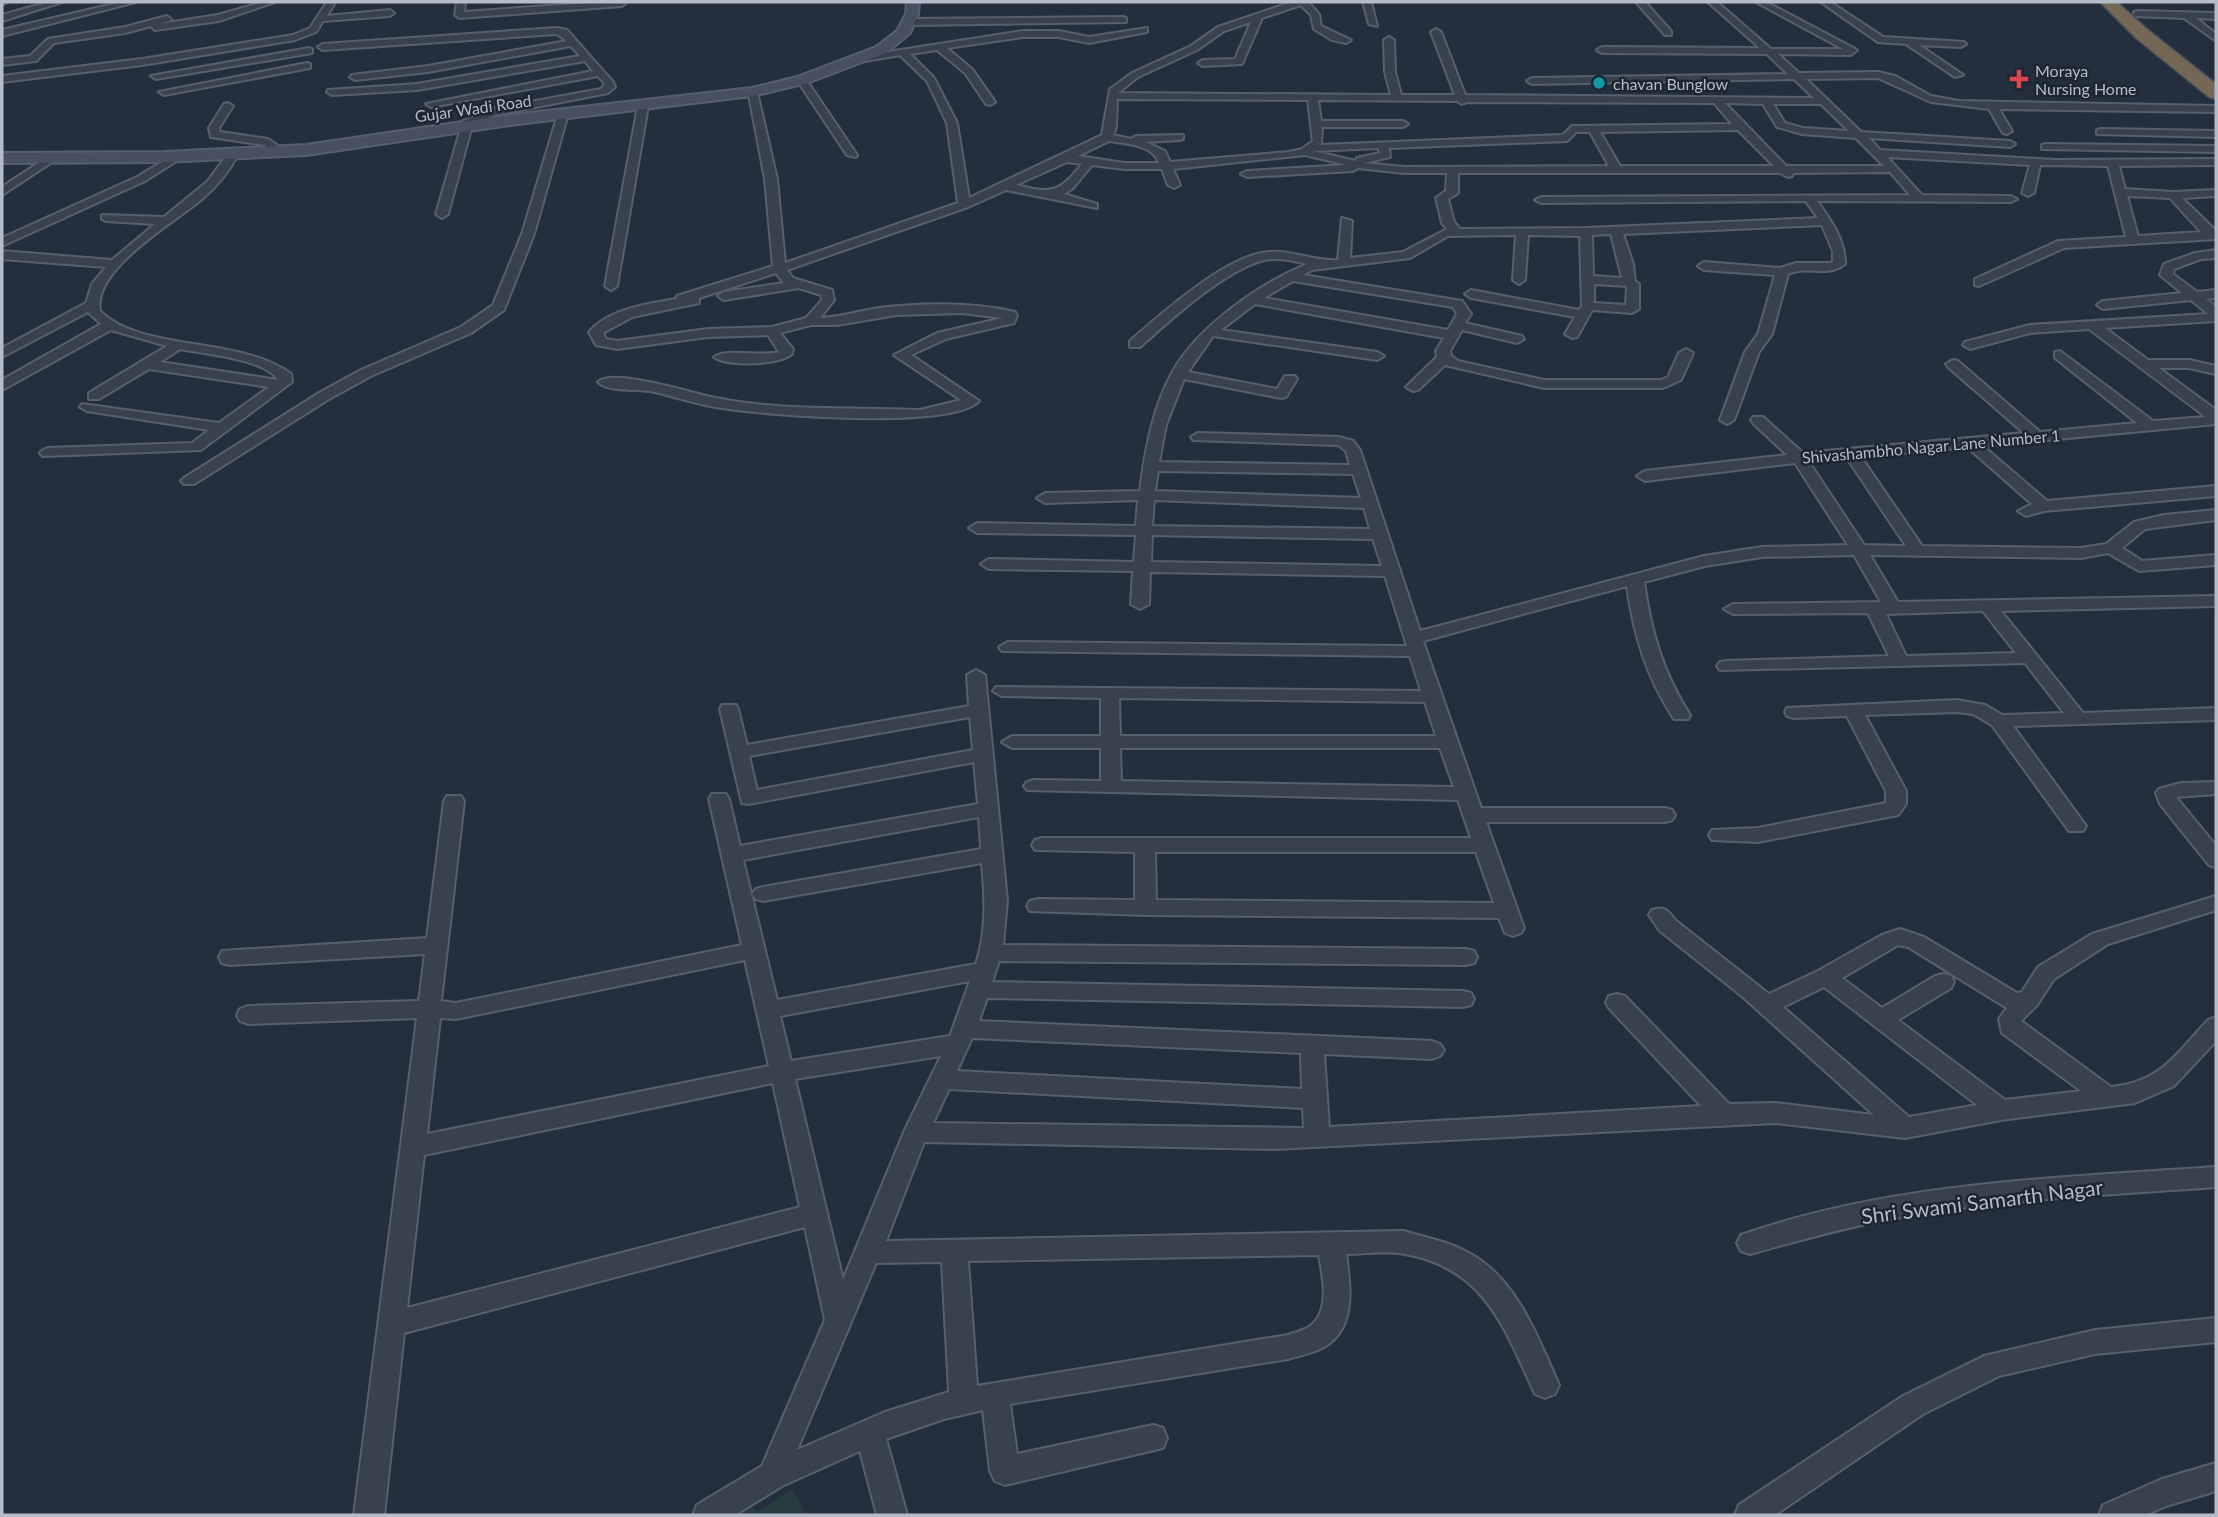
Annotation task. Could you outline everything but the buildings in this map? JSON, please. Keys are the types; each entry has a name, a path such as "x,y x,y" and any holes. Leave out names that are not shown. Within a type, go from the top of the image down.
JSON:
{"highway":[{"path":"2108,2 2142,34 2216,93"},
{"path":"2123,2 2137,14 2159,41 2216,81"}],"street":[{"path":"2,18 58,2"},
{"path":"83,2 104,8"},
{"path":"2,33 132,2"},
{"path":"2,62 33,59 46,43 53,40 219,18 271,2"},
{"path":"461,2 459,15 622,3"},
{"name":"Gujar Wadi Road","path":"2,158 272,152 752,92 802,80 865,58 896,41 908,22 913,2"},
{"path":"1108,138 1115,89 1135,75 1195,48 1221,29 1302,2 1315,14 1317,27 1335,38 1346,40"},
{"path":"1367,2 1374,24"},
{"path":"1640,2 1668,33"},
{"path":"1712,2 1797,76 1894,169 1916,194 1916,198"},
{"path":"1602,50 1844,53 1852,50 1760,2"},
{"path":"1825,2 1881,40 1961,44"},
{"path":"2156,2 2174,15"},
{"path":"310,33 326,10 392,9"},
{"path":"2137,14 2216,16"},
{"path":"2186,15 2216,37"},
{"path":"1203,63 1239,62 1258,16"},
{"path":"216,29 219,18"},
{"path":"137,28 167,19"},
{"path":"908,22 1123,20"},
{"path":"442,214 464,126 471,120 492,112 609,89 610,84 564,32 534,25 489,24"},
{"path":"2,79 210,52 310,33 351,45 532,40 536,38 534,25"},
{"path":"323,52 462,26 463,41"},
{"path":"865,58 1036,33 1081,40 1104,39 1144,30"},
{"path":"1436,39 1462,100"},
{"path":"210,52 213,40"},
{"path":"1081,40 1099,48"},
{"path":"1389,40 1390,72 1397,99"},
{"path":"356,72 400,64 403,65 404,72 572,43"},
{"path":"1909,43 1958,75"},
{"path":"939,47 969,71 990,102"},
{"path":"210,52 229,76"},
{"path":"902,52 931,80 952,123 964,205"},
{"path":"93,55 95,68"},
{"path":"332,92 426,86 586,58"},
{"path":"165,87 307,59 229,76 187,95"},
{"path":"431,104 599,73"},
{"path":"156,76 317,75"},
{"path":"1532,81 1888,76 1925,97 1993,106 2216,109"},
{"path":"802,80 852,155"},
{"path":"752,92 769,159 776,203 780,270 788,281 827,293 828,300 811,321"},
{"path":"1112,96 1823,101"},
{"path":"1308,150 1318,142 1313,98"},
{"path":"1718,102 1793,179"},
{"path":"1767,102 1781,125 1789,129 2010,144"},
{"path":"228,106 214,128 215,135 268,142 273,146 272,152"},
{"path":"611,286 643,106"},
{"path":"1993,106 2007,131"},
{"path":"189,481 324,396 366,373 466,330 499,307 528,234 564,114"},
{"path":"1317,124 1403,124"},
{"path":"1064,157 1124,166 1164,166 1268,158 1308,150 1567,138 1572,129 1741,127"},
{"path":"1593,128 1617,171"},
{"path":"2102,132 2216,134"},
{"path":"682,299 780,270 964,205 1108,138 1179,136"},
{"path":"1124,139 1151,146 1161,153 1164,166 1174,185"},
{"path":"1343,161 1382,158 1386,155 1382,145"},
{"path":"2046,147 2216,149"},
{"path":"1308,150 1364,166 1452,171 1894,169"},
{"path":"1877,153 2036,161 2216,162"},
{"path":"48,453 196,447 281,385 286,377 272,367 178,345 111,324 94,312 92,305 96,285 114,264 226,170 233,154"},
{"path":"2,242 141,179 177,156"},
{"path":"2,192 53,158"},
{"path":"2028,192 2036,161"},
{"path":"1050,194 1066,189 1089,162"},
{"path":"2113,163 2133,241"},
{"path":"1247,174 1327,171 1364,166"},
{"path":"1452,171 1452,193 1442,198 1447,223 1456,232"},
{"path":"1004,186 1050,194 1093,206"},
{"path":"2121,192 2173,195 2216,193"},
{"path":"1704,266 1782,272 1796,266 1828,267 1839,264 1839,250 1826,221 1805,193"},
{"path":"1541,200 1805,193 2011,199"},
{"path":"2173,195 2213,235"},
{"path":"106,217 167,221"},
{"path":"1344,262 1346,221"},
{"path":"1140,604 1151,466 1166,400 1193,350 1210,332 1252,300 1290,277 1309,267 1406,255 1445,233 1586,232 1826,221"},
{"path":"1616,230 1627,264 1629,282"},
{"path":"1519,280 1522,231"},
{"path":"1573,334 1585,310 1586,232"},
{"path":"1979,282 2062,244 2213,235"},
{"path":"1701,252 1704,266 1702,281"},
{"path":"2216,254 2199,256 2168,267 2166,275 2216,315"},
{"path":"2,255 114,264"},
{"path":"1135,344 1167,316 1249,261 1273,255 1327,264"},
{"path":"1727,420 1752,352 1765,334 1782,272"},
{"path":"1290,277 1457,304 1464,314 1443,351 1444,358"},
{"path":"1462,308 1471,295 1475,279"},
{"path":"1471,295 1585,310 1632,309 1633,284 1586,280"},
{"path":"605,382 652,387 720,404 770,409 920,414 947,410 972,401 901,355 920,344 948,334 992,327 1009,320 1010,315 930,311 880,312 828,324 811,321 772,331 708,333 617,345 601,342 596,332 604,324 658,306 803,284"},
{"path":"2103,305 2216,294"},
{"path":"1252,300 1517,339"},
{"path":"2,353 92,305"},
{"path":"1970,345 2030,330 2216,315"},
{"path":"2,386 111,324"},
{"path":"2091,324 2216,419"},
{"path":"720,357 768,359 785,354 786,349 772,331"},
{"path":"1210,332 1377,356"},
{"path":"178,345 91,402 223,428"},
{"path":"1444,358 1453,363 1544,384 1648,385 1674,380 1685,353"},
{"path":"2060,355 2150,426"},
{"path":"1413,387 1444,358"},
{"path":"146,364 281,385"},
{"path":"1953,364 2036,436"},
{"path":"2144,364 2189,364 2216,370"},
{"path":"1178,374 1281,394 1290,379"},
{"name":"Shivashambho Nagar Lane Number 1","path":"1645,476 1799,458 2216,419"},
{"path":"1758,420 1799,458 1859,550 1892,607"},
{"path":"1038,906 1510,919 1432,697 1353,450 1348,444 1339,441 1198,437"},
{"path":"1971,443 2043,506"},
{"path":"1852,454 1917,550"},
{"path":"1151,466 1358,470"},
{"path":"2026,511 2043,506 2216,491"},
{"path":"1045,498 1148,495 1369,503"},
{"path":"1008,647 1415,645 1704,561 1762,552 1917,550 2081,553 2111,548 2140,525 2164,520 2216,516"},
{"path":"977,528 1379,534"},
{"path":"2111,548 2139,566 2216,560"},
{"path":"989,564 1391,571"},
{"path":"1634,580 1644,641 1652,666 1681,715"},
{"path":"1733,609 2216,601"},
{"path":"1988,606 2078,718"},
{"path":"1892,607 1877,612 1900,661"},
{"path":"1726,666 2030,658"},
{"path":"772,1476 916,1132 961,1036 985,971 996,900 976,676"},
{"path":"1002,691 1432,697"},
{"path":"1110,693 1111,787"},
{"path":"1794,712 1968,706 1988,713 1999,720 2076,826"},
{"path":"729,709 749,798 983,754"},
{"path":"738,752 979,710"},
{"path":"1719,835 1738,837 1771,833 1891,810 1896,804 1896,791 1853,710"},
{"path":"1999,720 2216,714"},
{"path":"1012,742 1448,743"},
{"path":"1034,786 1467,794"},
{"path":"2216,788 2180,789 2166,793 2167,799 2216,860"},
{"path":"719,799 839,1320"},
{"path":"369,1515 454,801"},
{"path":"731,855 988,809"},
{"path":"1474,815 1665,815"},
{"path":"1042,845 1485,845"},
{"path":"1145,845 1146,908"},
{"path":"763,894 992,854"},
{"path":"2107,1097 2010,1027 2010,1019 2029,999 2046,973 2100,939 2216,903"},
{"path":"1660,915 1667,925 1766,1005 1905,1128"},
{"path":"1766,1005 1826,977 1889,940 1900,937 1916,942 2014,1002 2029,999"},
{"path":"230,957 437,945"},
{"path":"248,1015 429,1009 456,1012 754,951"},
{"path":"768,1010 985,971 1466,957"},
{"path":"985,971 1463,999"},
{"path":"1826,977 2001,1110"},
{"path":"1881,1019 1943,982"},
{"path":"1617,1002 1723,1114"},
{"path":"916,1132 1317,1138 1775,1113 1905,1128 2001,1110 2135,1094 2166,1080 2216,1026"},
{"path":"413,1147 961,1036 1432,1050"},
{"path":"1312,1045 1317,1138"},
{"path":"940,1079 1315,1098"},
{"name":"Shri Swami Samarth Nagar","path":"1751,1243 1845,1218 1947,1201 2056,1189 2216,1177"},
{"path":"392,1324 815,1214"},
{"path":"868,1252 1403,1242 1432,1248 1466,1264 1494,1287 1545,1385"},
{"path":"708,1515 772,1476 895,1421 996,1395 1289,1347 1320,1335 1335,1317 1336,1294 1331,1243"},
{"path":"954,1251 964,1402"},
{"path":"1751,1515 1913,1405 1994,1365 2095,1342 2216,1330"},
{"path":"996,1395 1005,1471 1153,1438"},
{"path":"870,1433 892,1515"},
{"path":"2114,1515 2162,1493 2216,1477"}],"green space":[{"path":"792,1489 807,1515 729,1515 749,1503 758,1512"}],"place":[{"name":"Moraya Nursing Home","path":"2019,79"},
{"name":"chavan Bunglow","path":"1599,83"}]}
